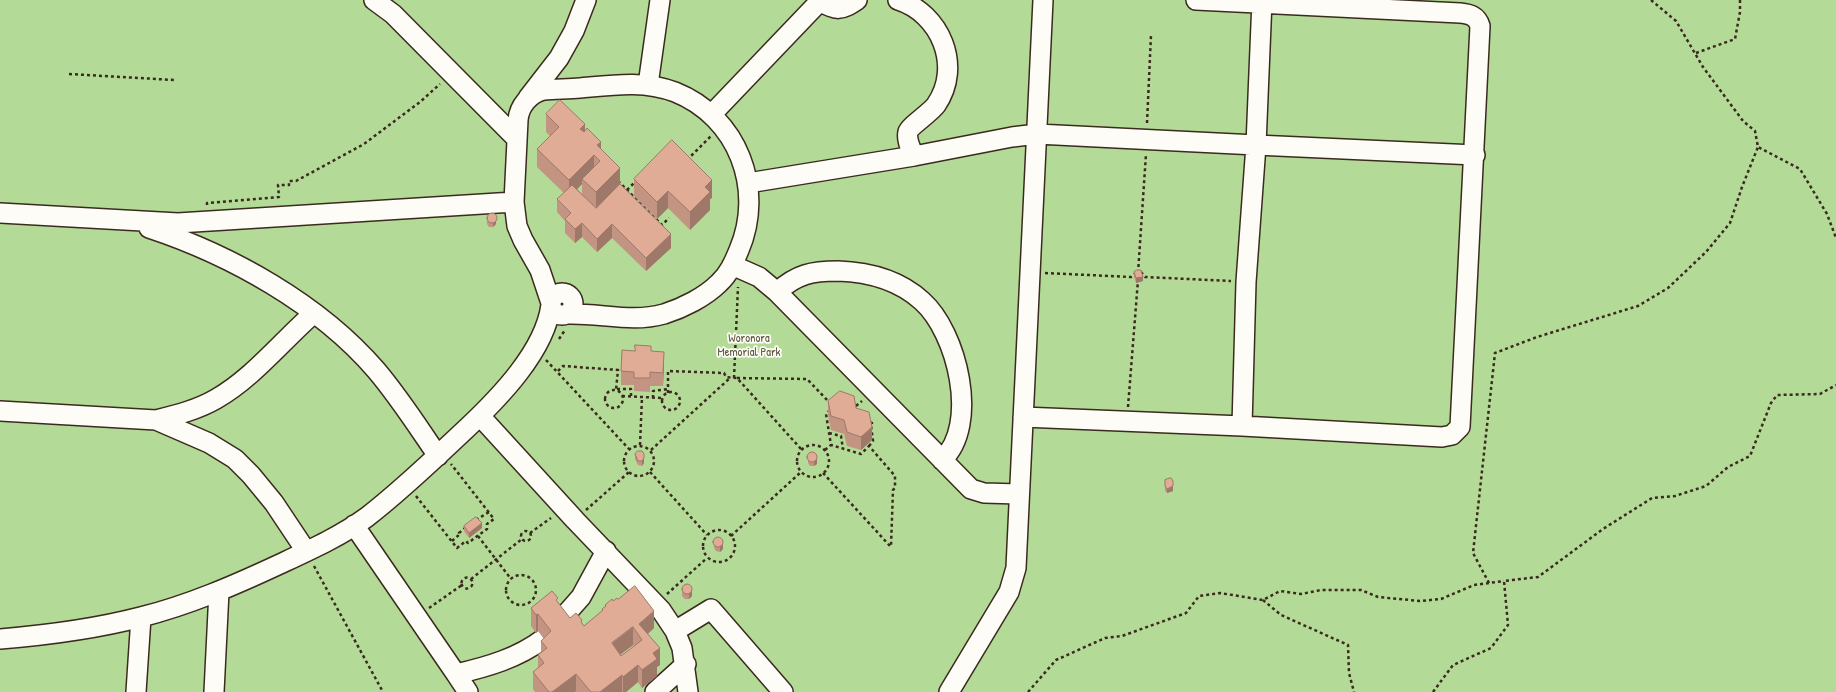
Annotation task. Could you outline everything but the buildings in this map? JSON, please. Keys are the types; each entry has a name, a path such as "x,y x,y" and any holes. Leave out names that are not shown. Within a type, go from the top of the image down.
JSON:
{"lane":[{"path":"374,0 393,14 517,139"},
{"path":"527,100 539,92 560,89 633,84 648,85 668,89 685,96 717,120 737,148 748,183 750,208 739,268 714,287 678,309 645,318 612,317 565,306 538,265 520,233 514,202 519,111 527,100 559,58 574,31 586,0"},
{"path":"648,85 660,0"},
{"path":"717,120 820,1 833,8 840,9 845,8 857,0"},
{"path":"898,0 914,7 933,24 943,42 947,63 946,82 938,102 930,112 908,132 909,144 914,156"},
{"path":"949,692 1009,592 1016,568 1043,0"},
{"path":"1023,417 1242,426 1442,437 1450,436 1458,430 1461,416 1475,155 1480,24 1469,14 1460,13 1262,2 1196,0"},
{"path":"1242,426 1246,282 1256,144 1262,2"},
{"path":"559,58 556,72 560,89"},
{"path":"748,183 914,156 1012,137 1037,134 1475,155"},
{"path":"0,213 167,223 514,202"},
{"path":"116,221 150,228 209,252 285,292 314,313 334,329 375,369 447,461"},
{"path":"739,268 759,278 777,292 966,485 975,491 984,493 1019,494"},
{"path":"777,292 801,275 817,272 854,272 881,277 896,283 913,294 927,306 934,315 948,340 959,379 961,404 958,430 952,447 942,460"},
{"path":"0,639 74,631 140,617 219,591 306,551 354,525 387,500 447,461 480,416 515,376 547,350 565,306"},
{"path":"0,411 156,420 183,413 217,399 249,374 314,313"},
{"path":"480,416 569,514 606,550 656,604 675,631 682,648 686,664 688,692"},
{"path":"156,420 209,443 235,459 261,487 306,551"},
{"path":"354,525 468,692"},
{"path":"559,622 581,597 606,550"},
{"path":"214,692 219,591"},
{"path":"675,631 711,609 783,692"},
{"path":"136,692 140,617"},
{"path":"456,674 502,661 526,650 543,638"},
{"path":"655,692 686,664"}],"path":[{"path":"1489,583 1473,553 1495,352 1537,337 1638,306 1668,288 1706,252 1730,223 1742,186 1758,147 1755,131 1743,121 1703,67 1676,21 1651,0"},
{"path":"1696,54 1735,39 1740,12 1740,0"},
{"path":"1127,421 1147,139 1150,35"},
{"path":"214,221 208,212 207,203 279,197 278,185 289,185 289,180 296,181 364,144 420,102 451,73"},
{"path":"70,74 174,80"},
{"path":"686,161 717,120"},
{"path":"1758,147 1800,169 1828,214 1836,238"},
{"path":"616,179 662,225 669,218"},
{"path":"619,193 637,180 640,183"},
{"path":"739,268 734,378 802,449"},
{"path":"1030,272 1131,277 1138,272"},
{"path":"1138,272 1145,277 1246,282"},
{"path":"541,363 547,350 572,321 578,318 565,306"},
{"path":"547,350 558,371 629,449"},
{"path":"558,371 563,366 618,370 616,389"},
{"path":"653,398 653,391 668,391 678,395 680,403 673,410 665,408 662,404 662,398 668,391 668,371 724,373 726,377 734,378 807,379 833,407 826,414 831,445"},
{"path":"651,450 734,378"},
{"path":"1263,600 1280,591 1300,594 1321,590 1362,590 1378,597 1420,601 1441,599 1474,585 1538,577 1603,529 1652,498 1675,496 1706,486 1728,467 1750,456 1771,403 1777,395 1820,394 1836,385"},
{"path":"616,389 622,396 622,402 617,408 611,408 606,405 604,399 610,390 616,389 631,389 631,397"},
{"path":"622,396 662,398"},
{"path":"640,445 642,397"},
{"path":"849,405 856,406 858,412"},
{"path":"831,445 861,454 874,441 871,426 872,422 866,421"},
{"path":"828,433 841,436 843,449"},
{"path":"640,445 651,450 655,460 654,466 650,472 644,476 638,476 629,472 624,460 629,449 640,445"},
{"path":"809,445 814,445 824,450 827,454 829,464 823,473 814,478 808,477 801,472 796,461 797,456 802,449 809,445"},
{"path":"824,450 831,445"},
{"path":"823,473 891,546 895,476 868,446"},
{"path":"414,494 457,548 466,540 468,543 486,529 487,524 494,519 447,461"},
{"path":"471,579 522,539 521,536 523,532 526,531 530,533 569,514 629,472"},
{"path":"650,472 707,535"},
{"path":"731,536 801,472"},
{"path":"452,541 460,534 459,533 481,516 482,518 489,512"},
{"path":"719,530 724,531 731,536 735,543 735,548 731,558 721,562 711,561 707,558 702,548 703,542 707,535 719,530"},
{"path":"522,539 524,541 529,541 531,538 530,533"},
{"path":"478,536 511,579"},
{"path":"306,551 383,692"},
{"path":"656,604 707,558"},
{"path":"523,575 533,581 536,589 532,600 521,605 510,601 506,589 511,579 523,575"},
{"path":"462,585 461,582 463,578 467,577 471,579"},
{"path":"462,585 464,588 469,588 472,584 471,579"},
{"path":"1433,692 1453,665 1491,648 1508,625 1504,581"},
{"path":"417,617 462,585"},
{"path":"1028,692 1056,660 1106,638 1122,636 1186,613 1200,596 1220,593 1263,600 1281,615 1348,645 1350,672 1354,692"}],"green space":[{"name":"Woronora Memorial Park","path":"0,0 1836,0 1836,692 0,692"}]}
